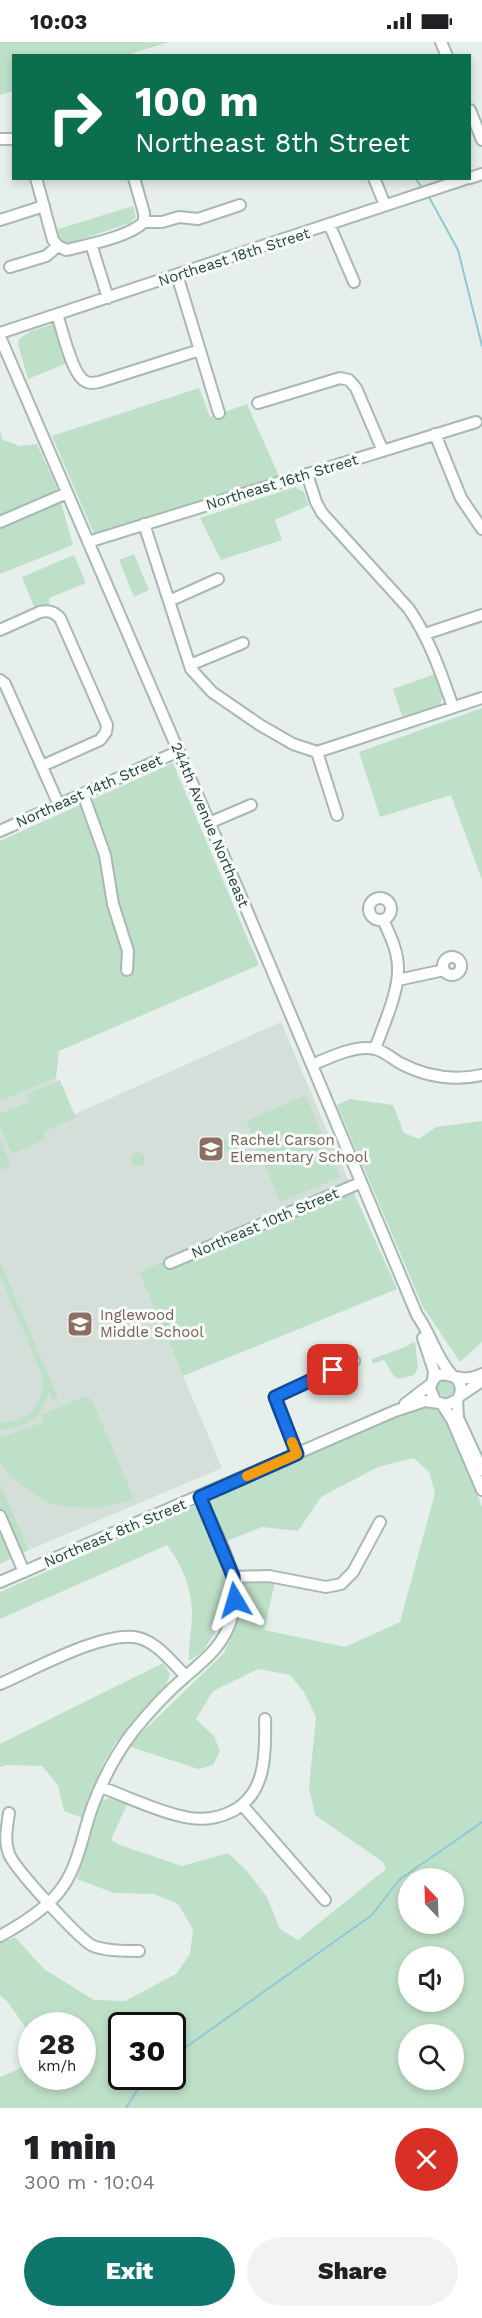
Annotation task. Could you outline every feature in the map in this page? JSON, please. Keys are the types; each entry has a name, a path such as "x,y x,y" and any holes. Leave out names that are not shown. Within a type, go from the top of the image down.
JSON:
{"street":[{"path":"471,112 482,140"},
{"path":"37,180 53,240 57,246 66,250 138,228 144,222 144,213 135,180"},
{"path":"375,180 386,205"},
{"name":"Northeast 18th Street","path":"0,335 57,314 330,226 463,180"},
{"path":"144,222 162,222 178,217 198,219 240,205"},
{"path":"0,220 44,206"},
{"path":"330,226 354,282"},
{"path":"91,244 108,298"},
{"path":"10,267 46,256 57,246"},
{"path":"177,275 219,413"},
{"path":"57,314 76,372 84,381 99,382 200,350"},
{"name":"244th Avenue Northeast","path":"0,335 179,751 417,1315 426,1327 441,1360 454,1376"},
{"path":"258,403 340,378 349,380 356,388 383,450"},
{"name":"Northeast 16th Street","path":"88,542 476,422"},
{"path":"435,434 461,498 482,529"},
{"path":"308,474 316,502 322,513 409,609 425,634 434,652 453,707"},
{"path":"0,522 67,493"},
{"path":"144,524 190,665 212,692 260,725 293,744 317,752 482,698"},
{"path":"169,601 218,579"},
{"path":"0,630 40,612 51,611 60,618 107,725 106,732 100,740 42,766"},
{"path":"425,634 482,615"},
{"path":"190,665 243,643"},
{"path":"0,680 5,684 59,805"},
{"name":"Northeast 14th Street","path":"0,831 179,751"},
{"path":"317,752 337,815"},
{"path":"83,794 105,855 113,904 128,951 127,970"},
{"path":"209,823 251,805"},
{"path":"375,1049 398,980 395,947 383,920"},
{"path":"398,980 444,970"},
{"path":"312,1065 346,1052 375,1049 418,1072 434,1076 469,1078 482,1075"},
{"name":"Northeast 10th Street","path":"170,1263 360,1183"},
{"name":"244th Avenue Northeast","path":"417,1315 419,1329 434,1371 432,1382"},
{"path":"297,1454 275,1397 354,1360"},
{"path":"482,1374 465,1379 440,1375 432,1382 430,1393 452,1420 482,1490"},
{"path":"454,1376 461,1385 458,1418 482,1470"},
{"path":"440,1404 450,1404 482,1381"},
{"name":"Northeast 8th Street","path":"395,1411 432,1382"},
{"name":"Northeast 8th Street","path":"0,1582 395,1411 424,1401 440,1404"},
{"path":"0,1935 50,1902 60,1892 73,1868 93,1805 117,1755 132,1734 186,1676 212,1655 226,1634 233,1616 235,1600 233,1576 200,1497"},
{"path":"0,1516 24,1572"},
{"path":"233,1576 269,1576 326,1587 341,1584 353,1572 380,1522"},
{"path":"0,1684 101,1640 122,1637 140,1638 153,1645 186,1676"},
{"path":"101,1787 184,1817 208,1819 220,1816 243,1806 252,1797 263,1771 265,1719"},
{"path":"243,1806 325,1900"},
{"path":"9,1813 6,1833 9,1854 20,1871 84,1940 93,1946 139,1951"}],"shaded area":[{"name":"Inglewood Middle School","path":"281,1022 349,1182 139,1272 222,1468 29,1550 0,1483 0,1101 56,1078 73,1115"}],"green space":[{"path":"0,42 169,42 130,54 12,54 12,91 0,95"},
{"path":"133,206 136,217 130,223 70,243 63,242 59,237 58,229"},
{"path":"54,324 67,363 28,379 18,344 19,339 31,331"},
{"path":"199,388 210,417 247,404 279,476 94,534 52,436"},
{"path":"0,431 3,440 20,446 37,444 57,488 73,545 0,574"},
{"path":"295,487 304,492 309,505 275,520 282,540 221,560 200,518"},
{"path":"134,554 149,590 134,597 119,560"},
{"path":"74,555 86,583 49,598 49,604 34,607 22,577"},
{"path":"435,674 442,697 440,705 402,716 393,689"},
{"path":"482,708 482,880 451,795 380,817 359,752"},
{"path":"173,763 259,965 59,1051 56,1078 0,1101 0,841"},
{"path":"60,1080 76,1118 43,1132 46,1139 12,1154 0,1127 0,1114 29,1102 26,1094"},
{"path":"306,1095 340,1177 280,1202 246,1121"},
{"path":"350,1099 393,1105 404,1133 419,1139 436,1127 482,1121 482,1342 460,1362 423,1307 337,1105"},
{"path":"0,1139 11,1166 0,1170"},
{"path":"223,1139 239,1143 245,1149 247,1158 230,1158 227,1151 220,1151 214,1144"},
{"path":"138,1152 143,1154 145,1159 143,1164 138,1166 133,1164 131,1159 133,1154"},
{"path":"349,1182 397,1289 183,1376 139,1272"},
{"path":"0,1262 58,1398 53,1400 49,1392 38,1415 25,1424 9,1429 0,1429 0,1422 20,1419 35,1407 40,1399 42,1380 40,1370 0,1276"},
{"path":"415,1341 418,1368 414,1375 399,1379 394,1376 384,1360 372,1364 372,1359"},
{"path":"446,1379 452,1382 455,1388 452,1394 446,1397 440,1394 437,1388 440,1382"},
{"path":"86,1396 92,1400 134,1499 101,1508 57,1506 41,1499 10,1476 0,1461 0,1438 43,1422 41,1415"},
{"path":"429,1406 440,1412 482,1507 482,2108 0,2108 0,2077 18,2069 18,2090 96,2090 96,2012 18,2012 18,2017 0,1995 0,1924 4,1942 15,1937 44,1969 94,2000 125,2001 176,1974 190,1954 193,1929 178,1904 154,1894 114,1893 77,1879 100,1801 110,1798 128,1802 111,1840 120,1845 182,1866 228,1853 246,1870 267,1897 280,1929 298,1940 386,1869 383,1862 315,1815 309,1788 316,1717 304,1692 290,1675 258,1669 213,1691 196,1719 214,1736 220,1751 213,1765 198,1769 128,1746 224,1653 237,1625 240,1584 275,1582 264,1630 345,1647 400,1622 435,1493 429,1472 414,1458 378,1467 321,1497 298,1531 262,1527 214,1546 225,1574 225,1617 203,1651 189,1661 192,1604 182,1569 167,1545 0,1619 0,1592 410,1411"},
{"path":"0,1483 29,1550 0,1564"},
{"path":"163,1663 170,1674 166,1685 115,1743 102,1766 83,1818 64,1811 58,1785 42,1766 7,1765 0,1767 0,1744"}],"waterway":[{"path":"416,180 421,186"},
{"path":"429,197 458,250 482,346"},
{"path":"186,2047 372,1915 399,1880 482,1822"},
{"path":"126,2108 137,2090"}],"slow traffic":[{"path":"247,1476 297,1454 292,1442"}],"place":[{"name":"Rachel Carson Elementary School","path":"211,1149"},
{"name":"Inglewood Middle School","path":"80,1324"}],"route":[{"path":"235,1600 230,1566 200,1497 297,1454 275,1397 333,1370"}]}
